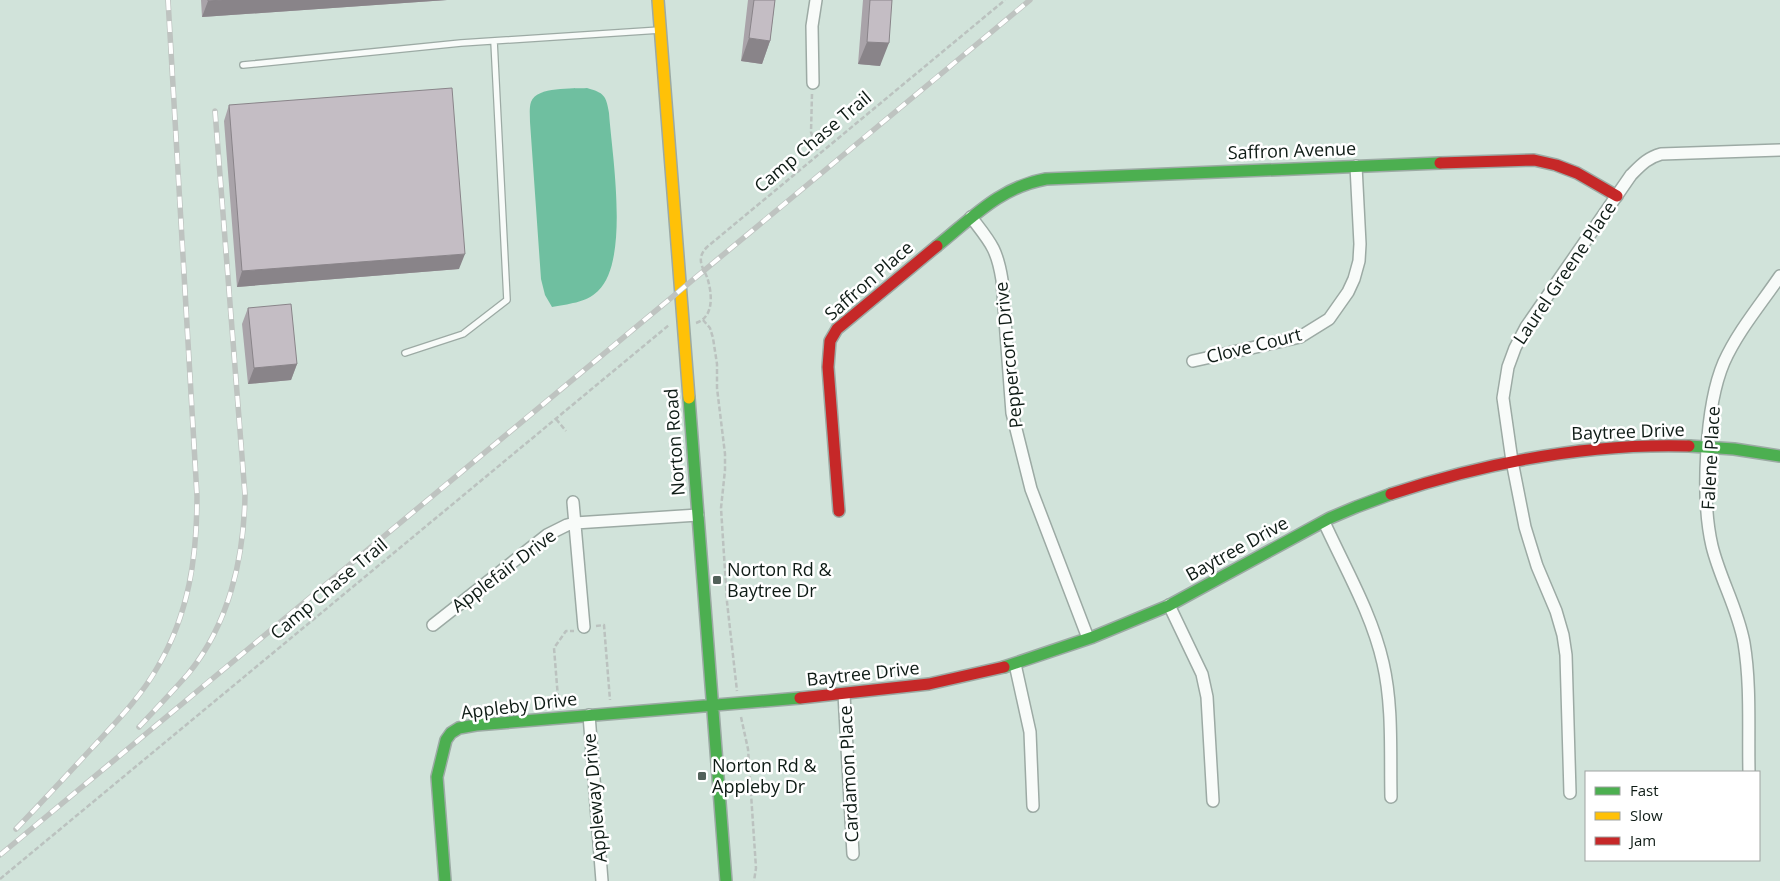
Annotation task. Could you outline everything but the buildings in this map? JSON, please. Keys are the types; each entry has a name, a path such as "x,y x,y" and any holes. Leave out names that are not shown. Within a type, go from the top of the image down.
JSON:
{"street":[{"name":"Norton Road","path":"658,0 726,881"},
{"path":"813,83 812,26 816,0"},
{"name":"Laurel Greene Place","path":"1570,793 1566,655 1563,634 1556,611 1537,566 1525,527 1512,461 1503,398 1508,367 1526,327 1631,175 1644,161 1661,154 1780,150"},
{"name":"Saffron Avenue","path":"971,217 1006,190 1022,183 1056,177 1534,160 1554,163 1591,180 1617,196"},
{"name":"Clove Court","path":"1193,361 1300,337 1329,319 1348,292 1359,261 1360,244 1356,166"},
{"name":"Saffron Place","path":"839,511 828,367 830,341 837,329 846,320 971,217"},
{"name":"Peppercorn Drive","path":"971,217 994,248 998,260 1002,280 1012,413 1031,489 1088,638"},
{"name":"Falene Place","path":"1749,771 1744,643 1732,602 1718,566 1707,516 1708,448 1714,394 1724,363 1737,338 1780,276"},
{"name":"Baytree Drive","path":"713,706 926,685 1015,664 1169,606 1324,522 1375,499 1454,473 1552,453 1646,445 1708,448 1780,456"},
{"path":"573,502 584,627"},
{"name":"Applefair Drive","path":"433,625 547,535 567,525 698,515"},
{"path":"1324,522 1372,625 1383,663 1389,701 1391,797"},
{"path":"1169,606 1202,674 1210,716 1214,801"},
{"path":"1015,664 1030,732 1034,806"},
{"name":"Cardamon Place","path":"844,694 854,854"},
{"name":"Appleby Drive","path":"445,881 437,777 446,740 451,733 459,728 476,725 713,706"},
{"name":"Appleway Drive","path":"589,715 602,881"}],"lane":[{"path":"243,65 494,41 660,30"},
{"path":"405,353 463,334 507,300 494,41"}],"path":[{"name":"Camp Chase Trail","path":"703,320 709,313 710,308 710,288 701,261 701,256 707,247 818,153 1005,0"},
{"path":"813,83 810,112 811,132 818,153"},
{"path":"692,323 703,320 710,328 717,364 717,388 725,454 721,508 727,602 742,726 748,749 756,868 754,881"},
{"name":"Camp Chase Trail","path":"0,879 665,327 676,324"},
{"path":"556,418 566,431"},
{"path":"604,625 611,714"},
{"path":"558,698 554,648 566,631"}],"shaded area":[{"path":"587,88 601,93 607,102 609,113 617,207 614,256 608,276 598,291 588,298 552,307 545,295 541,279 530,104 540,93"}],"railway":[{"path":"16,829 118,720 143,690 168,648 177,627 189,585 197,519 197,496 168,0"},
{"path":"0,855 1030,0"},
{"path":"139,727 188,674 214,634 232,589 244,519 245,495 215,111"}],"traffic: fast":[{"path":"937,246 987,205 1001,196 1014,189 1046,179 1440,163"},
{"path":"689,398 726,881"},
{"path":"1689,446 1734,449 1780,456"},
{"path":"1004,667 1093,637 1168,606 1330,518 1391,494"},
{"path":"445,881 437,777 446,740 451,733 459,728 800,698"}],"traffic: slow":[{"path":"658,0 689,398"}],"traffic: jam":[{"path":"1440,163 1534,160 1556,165 1577,173 1617,196"},
{"path":"839,511 828,367 830,341 837,329 937,246"},
{"path":"1391,494 1501,464 1575,451 1651,446 1689,446"},
{"path":"800,698 929,684 1004,667"}],"place":[{"name":"Norton Rd & Baytree Dr","path":"717,580"},
{"name":"Norton Rd & Appleby Dr","path":"702,776"}]}
